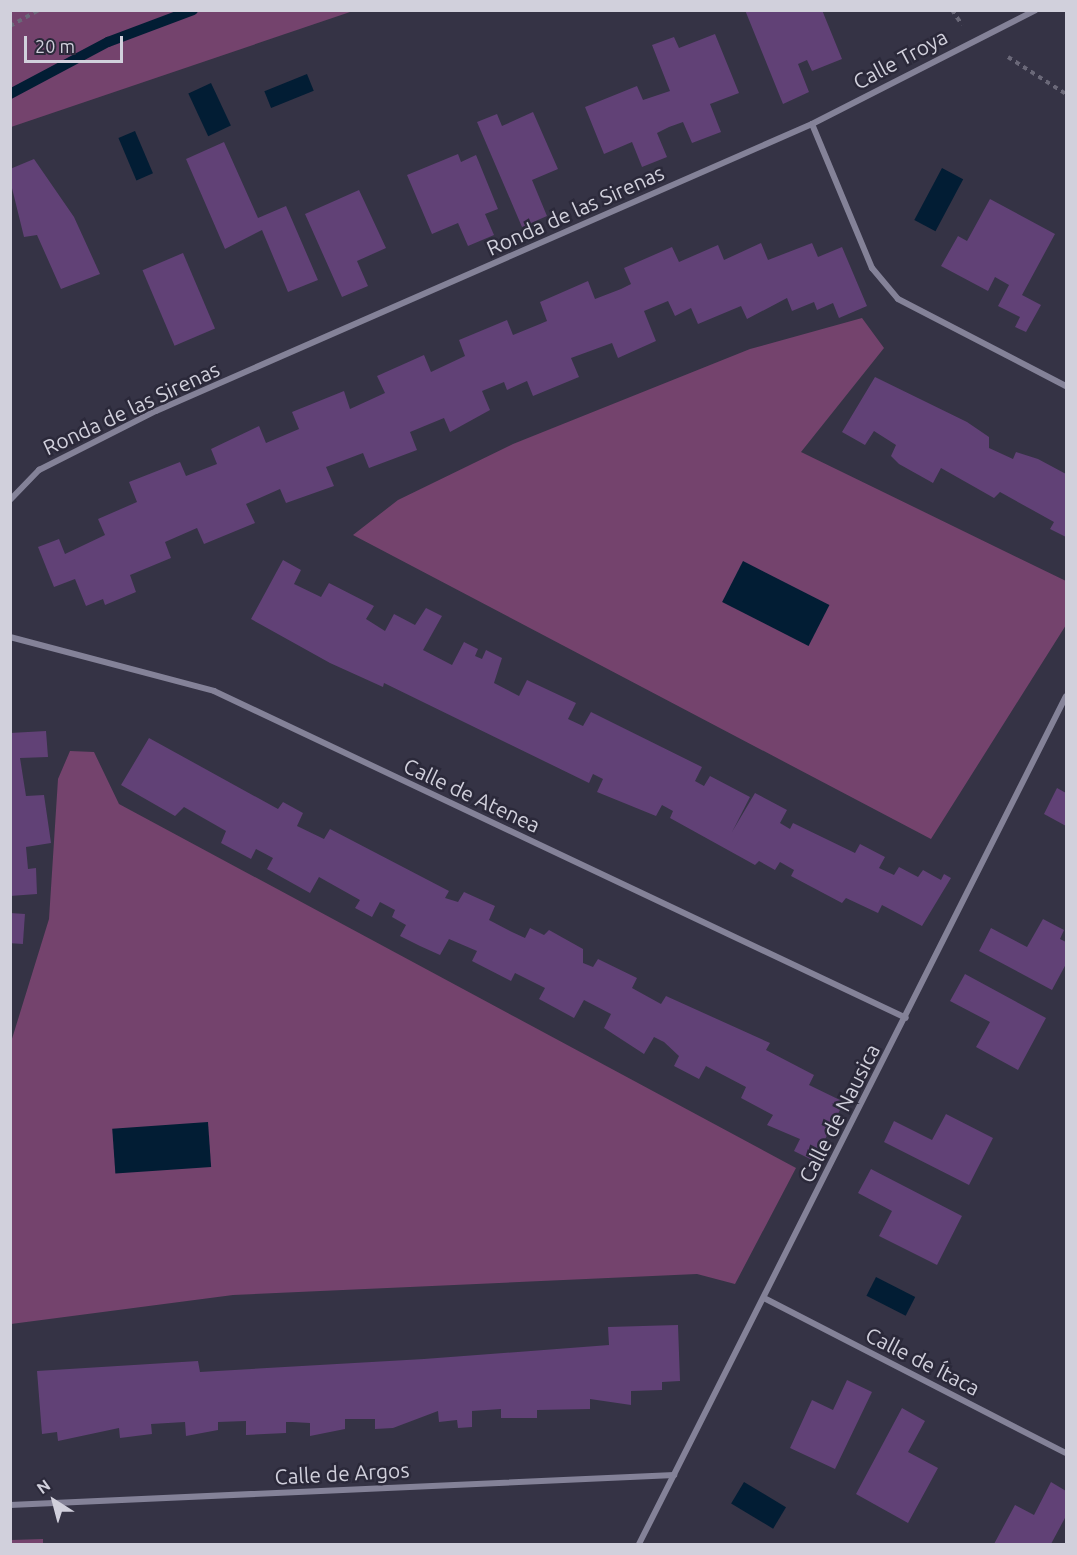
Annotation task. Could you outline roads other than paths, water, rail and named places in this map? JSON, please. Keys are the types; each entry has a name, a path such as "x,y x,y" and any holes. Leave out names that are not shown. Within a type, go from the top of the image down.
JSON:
{"street":[{"name":"Calle Troya","path":"812,124 1036,10"},
{"path":"812,124 872,268 898,299 1066,386"},
{"name":"Ronda de las Sirenas","path":"10,500 39,470 156,411 812,124"},
{"name":"Calle de Atenea","path":"10,637 214,691 906,1018"},
{"name":"Calle de Nausica","path":"639,1545 1066,696"},
{"name":"Calle de Ítaca","path":"764,1298 1066,1453"},
{"name":"Calle de Argos","path":"10,1505 674,1475"}],"water":[{"path":"307,74 314,91 271,108 264,91"},
{"path":"211,83 231,126 208,136 188,94"},
{"path":"135,131 153,173 136,180 118,138"},
{"path":"942,168 963,179 935,231 914,220"},
{"path":"743,561 829,605 809,646 722,602"},
{"path":"208,1122 211,1167 115,1174 112,1129"},
{"path":"876,1277 915,1297 906,1316 866,1296"},
{"path":"744,1482 786,1507 773,1529 731,1503"}],"waterway":[{"path":"10,94 108,42 193,10"}]}
